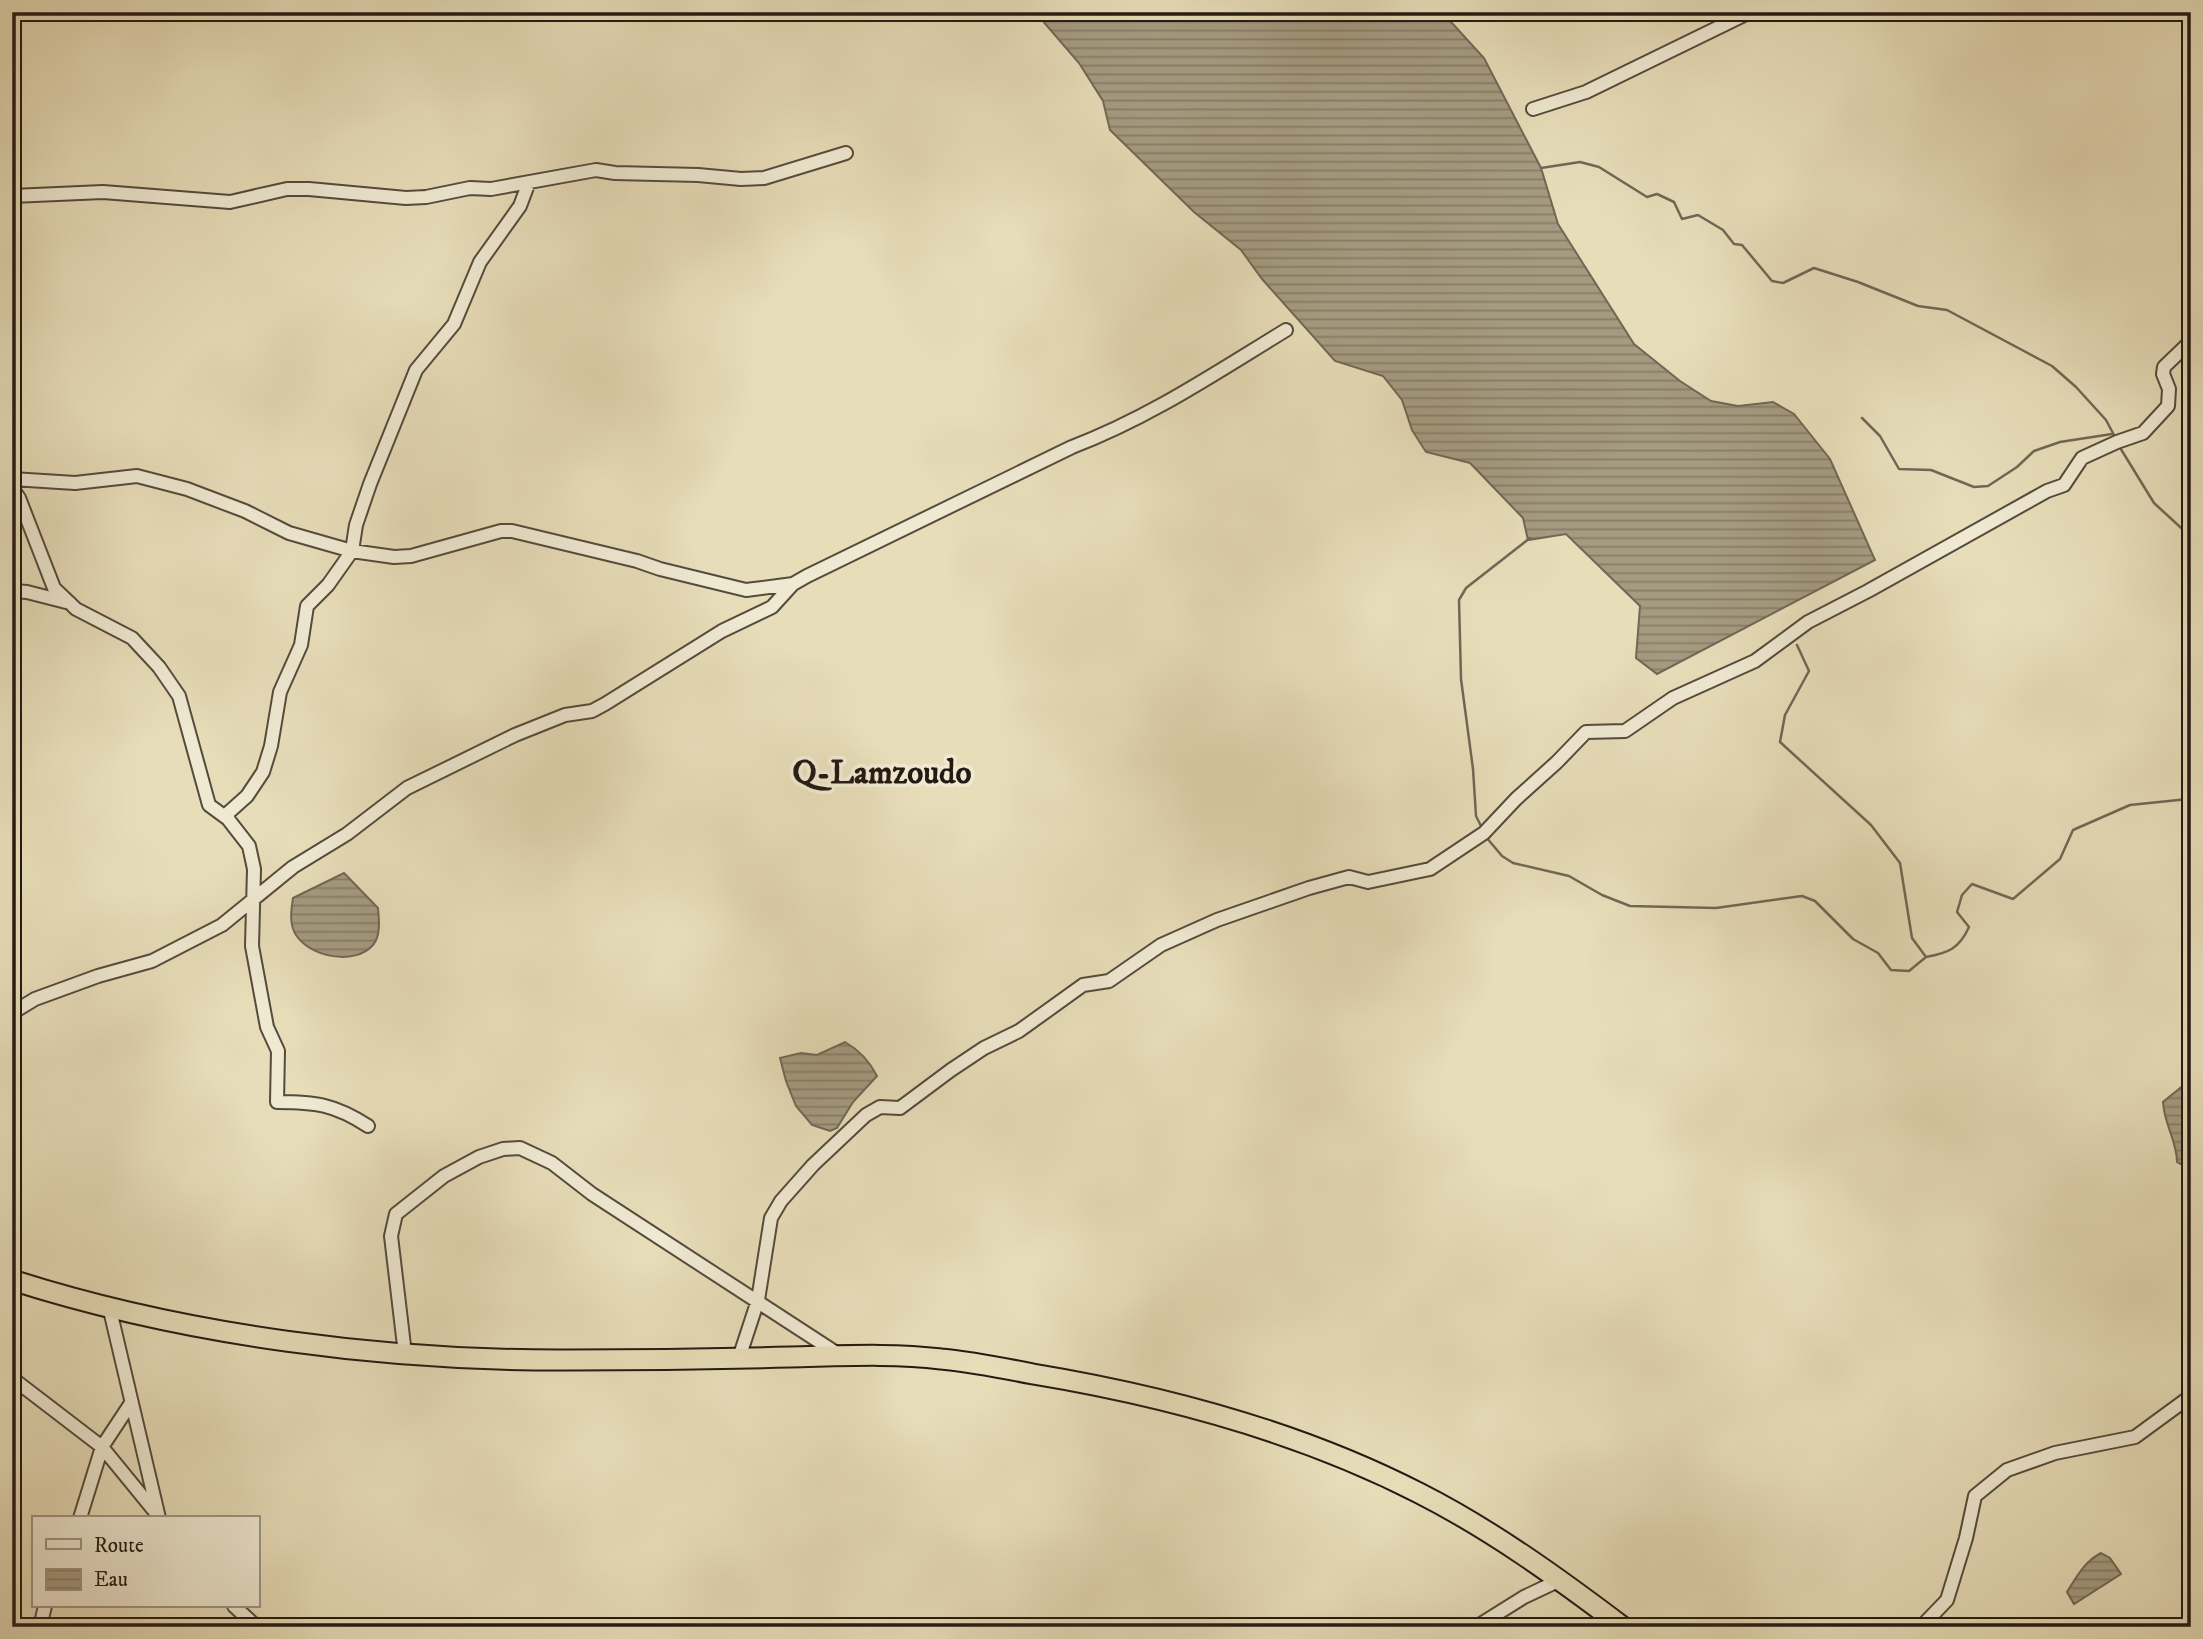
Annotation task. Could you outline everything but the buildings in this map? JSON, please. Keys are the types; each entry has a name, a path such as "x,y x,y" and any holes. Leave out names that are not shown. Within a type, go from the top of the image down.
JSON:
{"highway":[{"path":"12,1280 209,1329 430,1357 565,1360 842,1356 940,1359 1126,1391 1244,1422 1361,1466 1418,1492 1473,1522 1560,1580 1623,1627"}],"street":[{"path":"1533,109 1586,92 1749,12"},
{"path":"12,196 103,192 230,202 287,190 309,190 416,198 470,188 491,189 596,170 741,180 764,178 846,153"},
{"path":"228,820 228,813 247,796 263,772 271,746 280,692 300,645 307,606 328,585 352,551 356,525 370,484 416,369 454,324 480,262 520,206 529,182"},
{"path":"12,1013 35,999 98,976 152,961 222,925 293,867 346,834 407,788 515,735 565,715 592,711 722,631 772,607 793,584 807,576 1156,409 1286,330"},
{"path":"739,1358 758,1300 771,1218 781,1200 813,1165 866,1115 880,1107 900,1108 951,1070 984,1048 1019,1031 1083,985 1110,981 1161,945 1217,919 1349,877 1368,882 1430,869 1484,834 1516,799 1586,732 1625,731 1673,698 1755,661 1808,622 2047,491 2064,485 2082,458 2143,433 2168,407 2169,389 2163,374 2164,367 2191,341"},
{"path":"12,480 75,483 137,476 187,489 245,511 289,533 352,551 394,557 411,556 501,531 512,531 746,590 793,584"},
{"path":"12,488 19,498 54,588 76,609 132,638 159,667 179,696 209,805 228,820 249,846 254,869 252,946 267,1027 278,1051 276,1102 317,1102 349,1113 368,1125"},
{"path":"12,591 27,592 70,604"},
{"path":"405,1354 391,1236 396,1214 444,1176 480,1157 503,1149 520,1148 552,1163 592,1194 842,1356"},
{"path":"109,1306 159,1516"},
{"path":"12,1378 102,1447 158,1516"},
{"path":"1921,1627 1947,1600 1966,1538 1975,1496 2007,1470 2055,1453 2135,1437 2191,1395"},
{"path":"81,1516 102,1447 131,1403"},
{"path":"1476,1627 1524,1597 1560,1580"},
{"path":"40,1627 45,1608"},
{"path":"236,1608 257,1627"}],"water":[{"path":"1035,12 1442,12 1484,58 1541,168 1558,224 1634,344 1680,381 1711,401 1738,406 1773,402 1794,414 1830,459 1875,560 1657,674 1636,658 1640,606 1566,534 1528,540 1523,518 1470,463 1426,452 1412,430 1402,400 1383,376 1335,361 1262,279 1241,250 1194,212 1110,130 1103,101 1079,63"},
{"path":"344,873 378,908 379,922 373,945 365,952 344,957 322,953 303,943 294,931 291,917 293,898"},
{"path":"845,1042 864,1057 877,1076 853,1102 837,1128 830,1131 812,1125 796,1106 780,1058 801,1053 817,1055"},
{"path":"2191,1079 2191,1170 2177,1162 2163,1102"},
{"path":"2101,1553 2110,1558 2121,1574 2074,1604 2067,1592 2085,1565"}],"waterway":[{"path":"1541,168 1580,162 1599,167 1647,197 1657,194 1674,202 1682,219 1698,215 1723,230 1734,244 1742,245 1772,281 1783,283 1814,268 1918,306 1947,310 2052,366 2076,387 2106,420 2115,437"},
{"path":"1862,418 1880,436 1899,469 1931,470 1974,487 1988,486 2017,467 2034,451 2060,442 2112,434"},
{"path":"2119,446 2154,503 2191,537"},
{"path":"1482,828 1476,816 1473,769 1461,679 1459,600 1466,588 1530,538"},
{"path":"1797,645 1809,671 1785,715 1780,742 1871,825 1900,863 1912,938 1926,957 1952,949 1965,934 1969,927 1957,912 1962,895 1972,884 2013,899 2060,859 2073,830 2130,805 2188,799 2191,802"},
{"path":"1486,837 1502,856 1513,863 1569,876 1602,895 1630,906 1716,908 1802,896 1815,901 1853,939 1878,953 1891,970 1909,971 1926,957"}],"district":[{"name":"Q-Lamzoudo","path":"882,771"}]}
